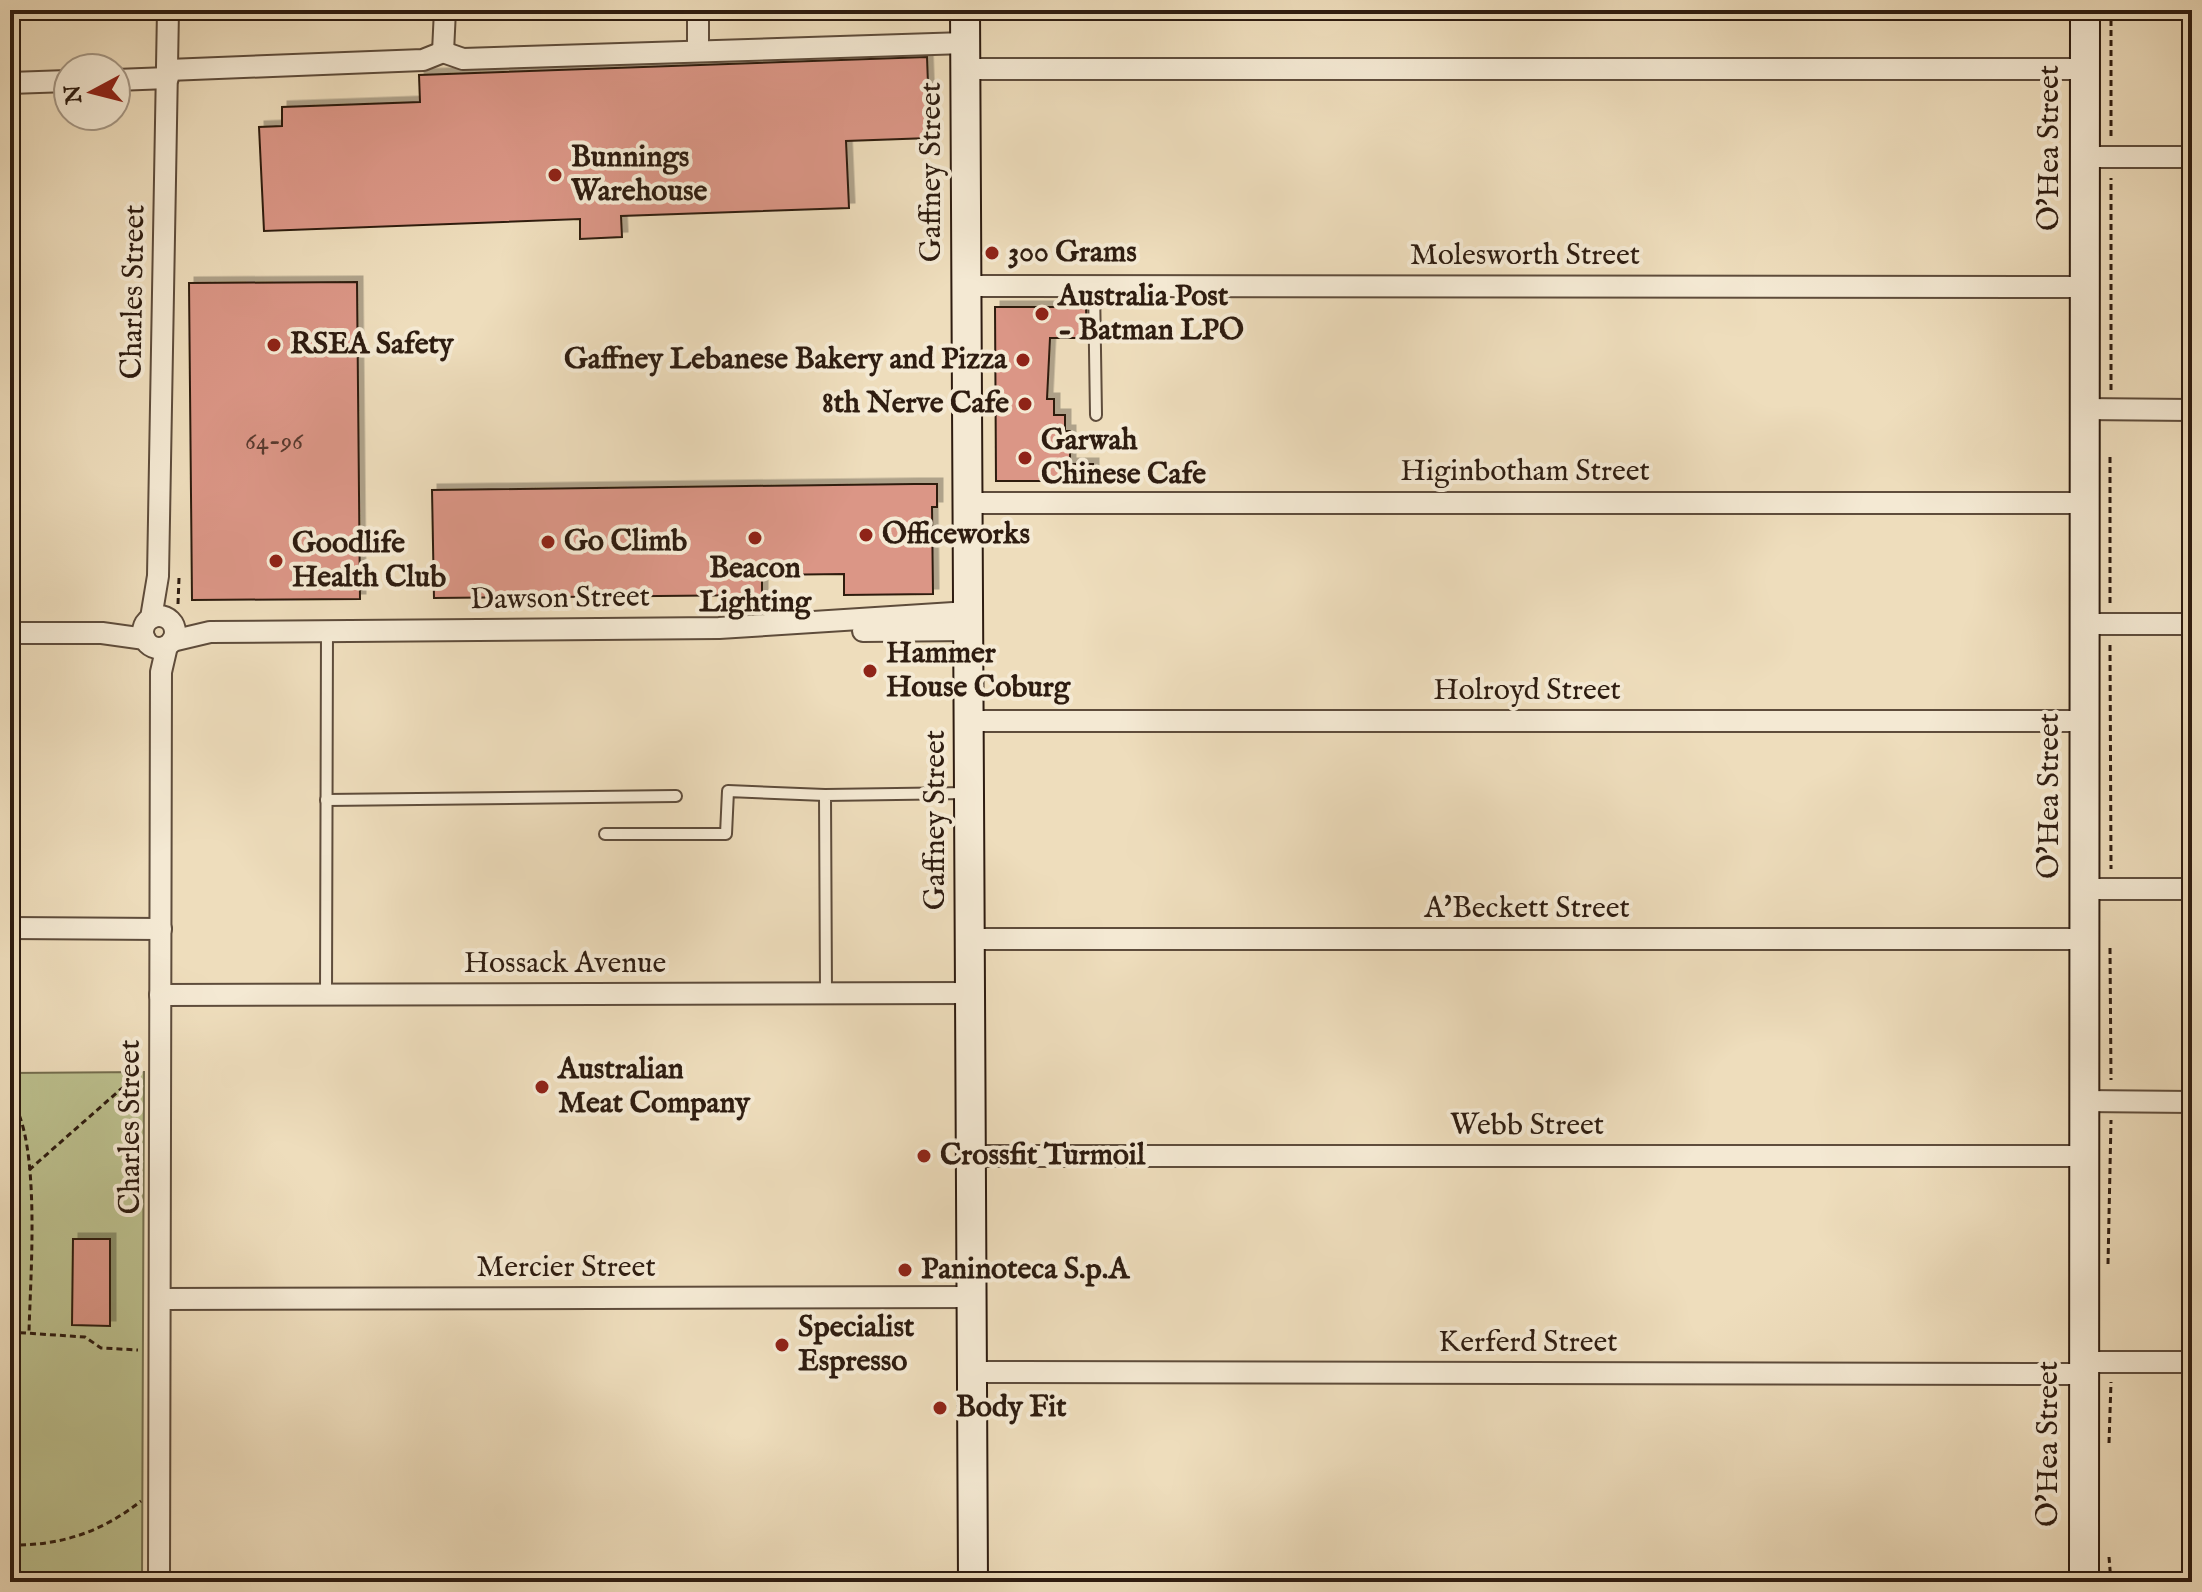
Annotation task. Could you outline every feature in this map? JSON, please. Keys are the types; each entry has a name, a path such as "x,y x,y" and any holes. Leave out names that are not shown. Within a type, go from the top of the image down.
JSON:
{"street":[{"name":"Charles Street","path":"159,1582 161,672 158,576 168,10"},
{"path":"443,52 445,10"},
{"path":"698,10 698,50"},
{"name":"Gaffney Street","path":"965,10 973,1582"},
{"name":"O'Hea Street","path":"2084,1582 2083,1101 2096,941 2097,889 2084,721 2097,625 2083,503 2097,410 2083,287 2098,157 2085,69 2085,10"},
{"path":"132,78 423,60 443,52 463,59 698,50 2085,69"},
{"path":"10,83 52,82"},
{"path":"2098,157 2192,157"},
{"name":"Molesworth Street","path":"967,286 2083,287"},
{"path":"2097,410 2192,410"},
{"name":"Higinbotham Street","path":"968,503 2083,503"},
{"name":"Dawson Street","path":"10,633 719,628 795,632 969,621"},
{"path":"2097,625 2192,624"},
{"name":"Holroyd Street","path":"969,721 2084,721"},
{"path":"2097,889 2192,889"},
{"path":"10,928 161,929"},
{"name":"A'Beckett Street","path":"971,939 2096,941"},
{"name":"Hossack Avenue","path":"160,995 971,993"},
{"path":"2083,1101 2192,1102"},
{"name":"Webb Street","path":"971,1156 2083,1156"},
{"name":"Mercier Street","path":"161,1299 972,1297"},
{"name":"Kerferd Street","path":"972,1372 2083,1368 2111,1362 2192,1362"}],"lane":[{"path":"1094,286 1096,415"},
{"path":"326,994 327,631"},
{"path":"605,834 726,834 728,791 825,795 970,793"},
{"path":"825,795 826,994"},
{"path":"326,800 676,796"}],"path":[{"path":"2097,410 2098,157 2111,10"},
{"path":"2097,889 2097,625 2109,450"},
{"path":"2096,941 2111,955 2111,1249 2105,1271"},
{"path":"28,1171 121,1089 142,1076"},
{"path":"10,1098 22,1118 33,1220 29,1333"},
{"path":"10,1332 85,1337 110,1350 147,1350"},
{"path":"2107,1450 2111,1362"},
{"path":"19,1570 10,1547 82,1536 115,1521 160,1488"},
{"path":"2108,1554 2111,1582"}],"green space":[{"path":"144,1072 142,1582 10,1582 10,1073"}],"building":[{"name":"Bunnings Warehouse","path":"927,57 930,138 846,141 849,208 621,216 622,237 580,239 580,219 264,231 259,127 282,126 282,107 420,102 419,75"},
{"path":"357,282 360,599 192,600 189,283"},
{"path":"995,307 1086,307 1087,338 1050,338 1047,399 1054,399 1054,415 1065,415 1065,431 1070,431 1070,464 1093,464 1093,481 996,481"},
{"path":"937,484 937,507 932,507 933,594 844,595 844,574 762,575 762,595 434,598 432,490"},
{"path":"73,1239 110,1239 110,1326 72,1325"}],"place":[{"name":"Bunnings Warehouse","path":"555,175"},
{"name":"300 Grams","path":"992,253"},
{"name":"Australia Post - Batman LPO","path":"1042,314"},
{"name":"RSEA Safety","path":"274,345"},
{"name":"Gaffney Lebanese Bakery and Pizza","path":"1023,360"},
{"name":"8th Nerve Cafe","path":"1025,404"},
{"name":"Garwah Chinese Cafe","path":"1025,458"},
{"name":"Officeworks","path":"866,535"},
{"name":"Beacon Lighting","path":"755,538"},
{"name":"Go Climb","path":"548,542"},
{"name":"Goodlife Health Club","path":"276,561"},
{"name":"Hammer House Coburg","path":"870,671"},
{"name":"Australian Meat Company","path":"542,1087"},
{"name":"Crossfit Turmoil","path":"924,1156"},
{"name":"Paninoteca S.p.A","path":"905,1270"},
{"name":"Specialist Espresso","path":"782,1345"},
{"name":"Body Fit","path":"940,1408"}]}
